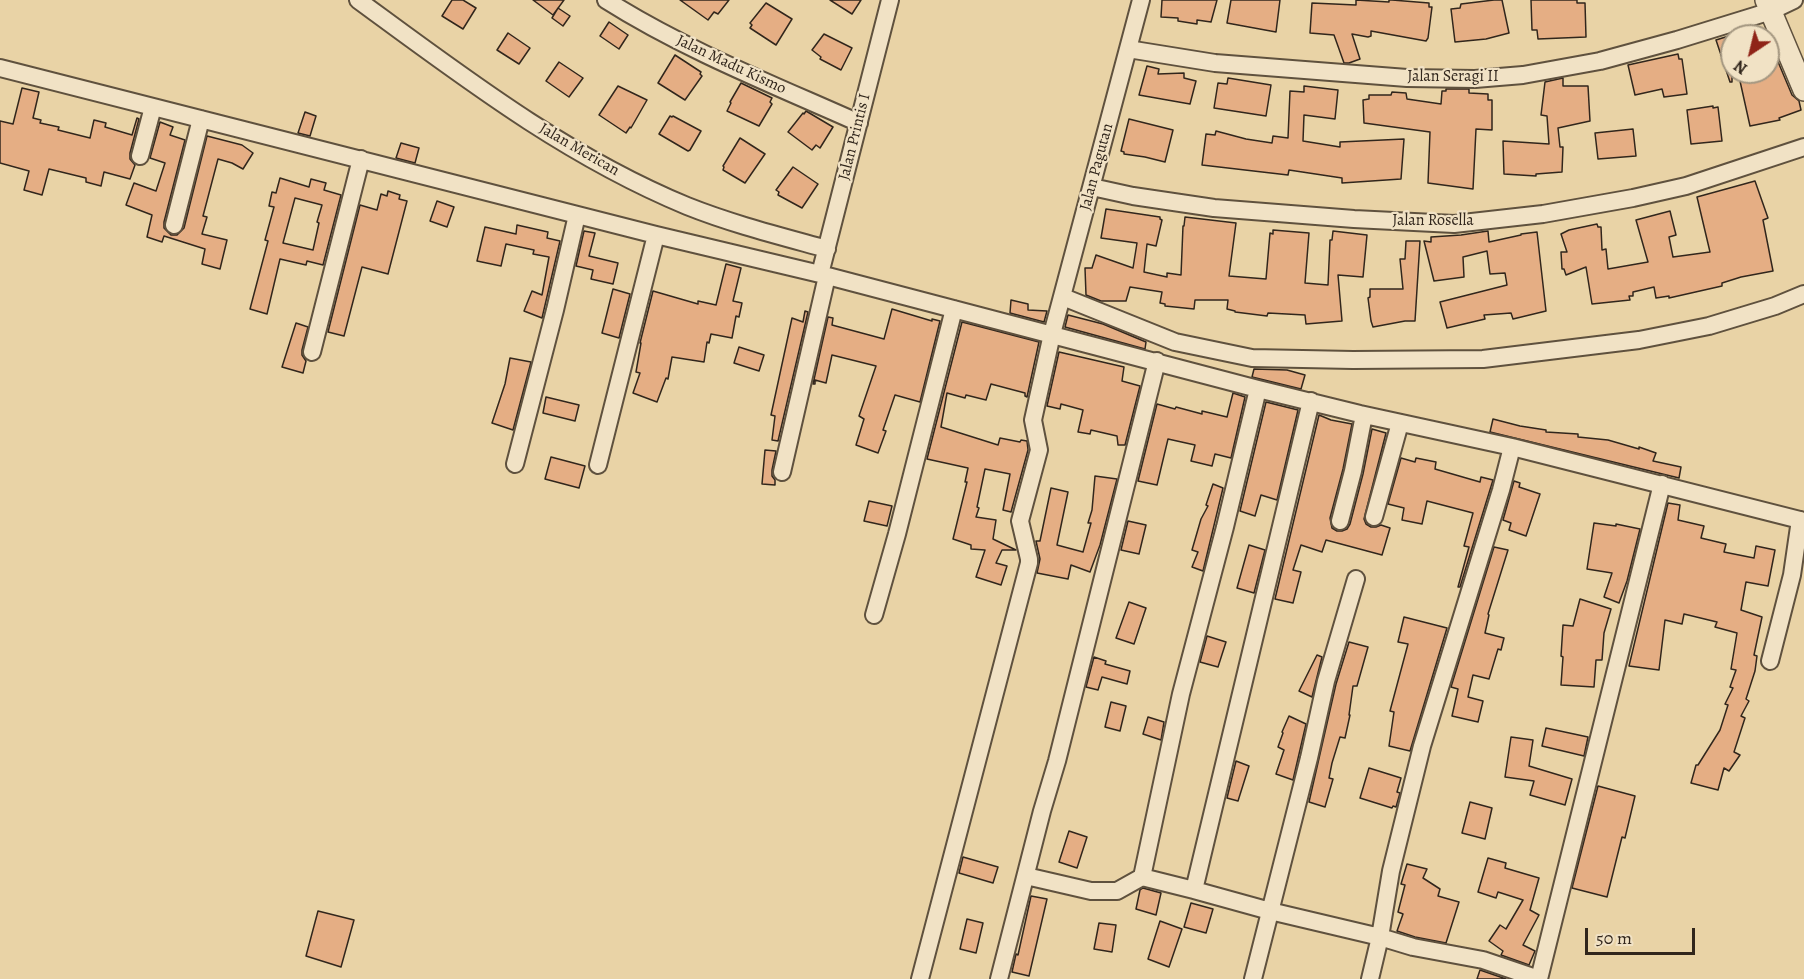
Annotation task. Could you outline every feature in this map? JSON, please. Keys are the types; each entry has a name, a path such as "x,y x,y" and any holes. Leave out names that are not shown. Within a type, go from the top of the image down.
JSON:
{"street":[{"name":"Jalan Merican","path":"358,0 486,93 577,152 688,206 827,249"},
{"name":"Jalan Madu Kismo","path":"606,0 642,23 747,74 859,123"},
{"name":"Jalan Printis I","path":"782,472 827,249 890,0"},
{"name":"Jalan Pagutan","path":"920,979 1029,563 1020,521 1039,450 1033,420 1052,334 1141,0"},
{"name":"Jalan Seragi II","path":"1128,49 1215,63 1407,78 1475,79 1523,75 1600,61 1768,6 1794,0"},
{"path":"1768,6 1804,90"},
{"path":"0,68 656,235 823,275 1364,415 1512,447 1802,520 1792,575 1770,661"},
{"path":"140,156 153,107"},
{"path":"174,225 201,119"},
{"name":"Jalan Rosella","path":"1092,187 1133,196 1214,208 1454,224 1543,214 1633,198 1686,186 1804,147"},
{"path":"312,352 361,159"},
{"path":"515,464 577,215"},
{"path":"598,465 656,235"},
{"path":"1063,297 1175,342 1252,358 1353,360 1483,359 1639,340 1709,326 1775,306 1804,294"},
{"path":"874,615 954,309"},
{"path":"999,979 1110,554 1157,361"},
{"path":"1142,877 1181,694 1258,388"},
{"path":"1194,890 1311,401"},
{"path":"1340,521 1364,415"},
{"path":"1374,517 1400,423"},
{"path":"1370,979 1391,871 1422,746 1498,501 1512,447"},
{"path":"1026,876 1091,891 1118,891 1142,877 1270,911 1380,936 1413,947 1484,960 1539,979 1662,484"},
{"path":"1253,979 1309,758 1326,681 1356,579"}],"building":[{"path":"452,0 463,0 476,8 463,29 442,16"},
{"path":"533,0 564,0 553,15"},
{"path":"680,0 729,0 718,14 714,12 708,20"},
{"path":"830,0 861,0 852,14"},
{"path":"1162,0 1217,0 1211,22 1197,20 1197,24 1178,21 1178,18 1161,17"},
{"path":"1231,0 1280,0 1276,32 1227,23"},
{"path":"1356,0 1429,3 1429,7 1432,7 1428,38 1426,41 1371,31 1371,36 1368,37 1352,34 1360,59 1344,63 1334,35 1310,33 1312,3 1356,5"},
{"path":"1502,0 1509,33 1486,39 1455,42 1451,9 1460,8 1461,4"},
{"path":"1531,0 1577,0 1577,3 1585,3 1586,37 1538,39 1537,30 1532,30"},
{"path":"766,3 792,19 776,45 750,28 752,25 750,23"},
{"path":"558,8 570,16 563,26 552,18"},
{"path":"609,22 628,35 619,49 600,36"},
{"path":"508,33 530,48 519,64 497,50"},
{"path":"824,34 852,48 841,70 820,59 821,57 812,50"},
{"path":"1720,39 1720,52 1716,40"},
{"path":"1678,54 1679,59 1682,59 1687,94 1664,97 1662,89 1635,95 1628,65"},
{"path":"675,55 701,72 702,76 685,100 658,83"},
{"path":"559,62 583,78 569,97 546,81"},
{"path":"1147,66 1159,69 1158,74 1184,73 1184,78 1196,81 1190,104 1139,95"},
{"path":"1780,66 1792,95 1799,101 1801,110 1779,118 1780,120 1750,126 1741,84 1780,84"},
{"path":"1228,78 1271,85 1266,116 1214,108 1218,83 1227,84"},
{"path":"1563,78 1563,86 1588,86 1590,121 1558,128 1560,147 1563,147 1562,172 1536,174 1536,176 1504,174 1503,141 1549,144 1547,116 1541,115 1545,82"},
{"path":"741,83 772,98 770,102 772,104 759,126 727,111"},
{"path":"618,86 647,100 626,133 599,115"},
{"path":"1304,86 1338,90 1335,119 1304,115 1303,141 1340,147 1340,142 1404,139 1401,179 1342,183 1342,178 1289,170 1288,175 1202,165 1206,134 1215,135 1216,131 1272,143 1273,136 1288,138 1290,91 1304,92"},
{"path":"22,88 39,92 33,118 41,120 40,123 59,127 58,130 90,138 94,120 106,123 105,127 132,135 137,118 139,119 130,153 130,159 135,165 130,179 104,172 101,186 86,182 86,178 49,169 42,195 24,190 29,171 0,163 0,121 13,124"},
{"path":"1469,89 1469,93 1488,94 1488,100 1492,100 1492,130 1476,129 1473,189 1428,183 1430,132 1364,123 1363,100 1369,99 1369,95 1406,93 1407,99 1441,104 1442,91"},
{"path":"1713,106 1713,108 1718,107 1722,141 1691,144 1687,110"},
{"path":"806,111 833,127 820,148 816,145 812,150 788,132"},
{"path":"305,112 316,116 310,136 298,133"},
{"path":"670,116 701,131 690,150 688,151 659,134"},
{"path":"1129,119 1173,130 1165,162 1124,154 1121,151"},
{"path":"160,122 173,127 170,135 185,140 164,222 164,228 171,235 177,235 184,228 207,136 242,145 253,153 243,169 218,159 203,216 207,217 202,234 227,240 220,269 202,264 205,249 164,236 162,242 147,237 152,215 126,205 134,183 156,191 165,163 150,158"},
{"path":"1633,129 1636,156 1598,159 1595,133"},
{"path":"740,138 765,154 745,183 723,170 723,166"},
{"path":"401,143 419,148 415,163 396,158"},
{"path":"793,167 818,184 802,208 778,195 779,192 776,190"},
{"path":"280,178 309,187 311,179 326,183 324,190 341,195 323,265 307,261 306,265 280,259 267,314 250,309 268,241 265,240 274,207 269,206 272,192 276,193","holes":["295,198 322,205 313,250 283,243"]},
{"path":"1755,181 1768,218 1763,220 1773,271 1741,277 1722,283 1722,286 1669,298 1669,296 1656,298 1654,287 1633,292 1633,296 1629,296 1630,300 1592,304 1586,267 1566,275 1562,269 1561,252 1567,252 1561,234 1597,224 1601,227 1602,250 1606,249 1608,269 1648,262 1636,220 1670,211 1676,235 1669,237 1673,257 1710,252 1697,197"},
{"path":"388,191 400,195 399,199 407,201 388,274 362,267 344,336 328,332 360,205 377,210 381,194 387,196"},
{"path":"437,201 454,207 447,227 430,221"},
{"path":"1106,209 1160,217 1162,220 1156,246 1147,244 1144,272 1167,277 1167,273 1181,275 1185,217 1236,223 1229,276 1266,279 1270,233 1273,234 1273,230 1309,233 1305,283 1328,285 1330,240 1332,240 1333,231 1367,235 1363,277 1338,275 1342,321 1306,324 1305,315 1268,313 1267,316 1235,312 1227,309 1228,300 1195,300 1194,309 1165,306 1160,303 1162,292 1130,287 1126,301 1101,301 1086,295 1085,268 1092,268 1096,255 1133,268 1137,243 1101,238"},
{"path":"517,225 548,232 547,238 560,241 542,318 524,311 532,291 542,295 549,257 533,254 534,250 506,244 501,266 477,261 485,227 516,234"},
{"path":"584,231 595,233 589,256 618,263 613,284 591,279 593,270 576,266"},
{"path":"1488,231 1489,242 1537,232 1546,311 1513,319 1511,313 1484,315 1485,319 1447,328 1440,302 1507,285 1505,273 1490,274 1487,251 1463,257 1464,277 1434,281 1424,241 1431,242 1431,237"},
{"path":"1406,241 1420,241 1415,321 1373,327 1368,298 1370,289 1403,289 1400,259 1405,259"},
{"path":"726,264 741,268 733,301 742,303 739,317 736,316 732,338 711,334 709,343 707,342 704,362 672,357 668,379 666,378 657,402 633,393 640,373 636,372 640,343 653,291 698,304 698,301 716,305"},
{"path":"613,289 630,294 619,338 602,333"},
{"path":"1011,300 1028,304 1028,310 1047,311 1044,322 1010,313"},
{"path":"892,309 932,321 932,319 940,321 920,402 895,395 878,453 856,445 864,419 859,416 876,366 832,355 826,383 815,380 813,384 828,317 833,318 832,325 884,339"},
{"path":"805,311 808,312 778,441 772,440 775,416 771,415 792,318 803,322"},
{"path":"1068,315 1103,324 1146,342 1145,349 1065,327"},
{"path":"962,322 1039,342 1027,397 1025,393 991,384 986,400 947,393 941,427 998,445 1000,438 1027,441 1028,450 1011,512 1003,510 1010,474 985,469 977,507 979,508 976,517 996,520 993,539 1016,550 1002,550 996,563 1007,566 1001,585 976,577 985,550 971,549 971,545 953,539 967,482 965,482 968,468 927,459"},
{"path":"296,323 308,327 302,350 306,361 303,373 282,367"},
{"path":"739,347 764,355 759,371 734,363"},
{"path":"1059,352 1124,367 1122,381 1140,386 1125,445 1118,445 1117,436 1091,430 1090,434 1078,432 1083,410 1061,404 1060,409 1047,406"},
{"path":"510,358 531,362 513,430 492,423 505,384"},
{"path":"1254,369 1287,370 1305,375 1301,389 1252,377"},
{"path":"1233,393 1245,397 1231,458 1215,454 1212,466 1191,461 1195,445 1168,439 1157,485 1138,481 1157,404 1227,417"},
{"path":"546,397 579,405 575,421 543,413"},
{"path":"1266,402 1298,410 1277,500 1261,495 1255,516 1240,511"},
{"path":"1319,415 1352,424 1330,518 1332,528 1342,531 1350,524 1372,429 1386,433 1364,519 1371,527 1381,525 1390,528 1382,555 1326,540 1322,552 1301,545 1293,570 1301,572 1293,603 1275,599"},
{"path":"1493,419 1546,430 1546,432 1578,434 1578,437 1608,440 1639,449 1639,447 1656,453 1653,461 1681,467 1679,478 1490,432"},
{"path":"765,450 776,451 772,470 775,485 762,484"},
{"path":"551,457 585,466 579,488 545,479"},
{"path":"1401,458 1415,462 1416,458 1436,462 1435,469 1480,482 1481,477 1493,480 1460,587 1458,587 1469,547 1464,546 1473,513 1427,501 1422,524 1402,520 1404,508 1388,504"},
{"path":"1095,476 1117,479 1100,545 1090,572 1071,565 1068,579 1037,573 1040,559 1036,541 1040,541 1051,488 1068,492 1057,545 1083,552 1091,523 1088,523 1092,510"},
{"path":"1514,481 1520,483 1519,487 1540,494 1526,536 1509,530 1511,523 1503,520"},
{"path":"1213,484 1223,488 1203,571 1192,567 1198,552 1192,550 1201,519 1208,506 1206,505"},
{"path":"869,501 892,506 887,526 864,521"},
{"path":"1668,503 1680,505 1678,520 1704,526 1701,538 1726,544 1724,552 1754,558 1756,546 1775,550 1768,586 1746,582 1741,610 1762,617 1754,655 1757,656 1755,671 1746,699 1749,701 1741,716 1745,718 1734,752 1740,755 1729,771 1724,768 1718,790 1691,783 1696,765 1720,730 1728,705 1725,704 1733,688 1730,687 1736,670 1731,669 1737,633 1715,627 1717,622 1684,614 1682,624 1665,620 1659,670 1629,666"},
{"path":"1128,521 1146,525 1139,554 1121,550"},
{"path":"1594,523 1616,526 1616,524 1640,529 1619,603 1604,597 1612,573 1587,569"},
{"path":"1249,545 1265,550 1254,593 1237,588"},
{"path":"1494,547 1508,550 1488,614 1485,633 1504,638 1501,650 1498,649 1489,679 1473,675 1468,697 1483,701 1478,722 1452,716 1458,689 1451,687"},
{"path":"1580,599 1611,609 1604,633 1602,660 1596,660 1594,687 1561,685 1563,625 1573,626"},
{"path":"1129,602 1146,608 1134,644 1116,638"},
{"path":"1404,617 1447,628 1410,751 1389,746 1394,712 1390,711 1408,644 1398,642"},
{"path":"1207,636 1226,642 1218,667 1200,662"},
{"path":"1349,642 1368,647 1357,686 1353,686 1345,738 1340,737 1332,763 1329,778 1333,779 1325,807 1309,802 1336,684"},
{"path":"1317,655 1322,657 1312,697 1299,691"},
{"path":"1094,657 1106,661 1105,664 1130,671 1127,684 1102,677 1098,690 1086,687"},
{"path":"1111,702 1126,706 1120,731 1105,727"},
{"path":"1289,716 1306,724 1293,780 1276,774 1284,750 1278,747"},
{"path":"1148,717 1164,722 1161,740 1143,734"},
{"path":"1546,728 1588,737 1584,756 1542,746"},
{"path":"1511,737 1533,740 1529,766 1572,779 1565,805 1530,795 1534,781 1505,777"},
{"path":"1236,761 1249,766 1238,801 1227,798"},
{"path":"1369,768 1401,778 1396,807 1392,808 1360,798"},
{"path":"1598,786 1635,796 1607,897 1572,888"},
{"path":"1470,802 1492,808 1485,839 1462,833"},
{"path":"1069,831 1087,837 1077,868 1059,862"},
{"path":"963,857 998,867 993,883 959,873"},
{"path":"1488,858 1506,863 1505,868 1539,878 1530,910 1539,915 1523,945 1535,951 1529,965 1501,955 1503,951 1489,941 1500,925 1506,929 1523,900 1498,892 1496,898 1478,892"},
{"path":"1407,864 1427,869 1423,878 1440,889 1438,896 1459,902 1446,943 1397,931 1403,914 1398,912 1405,885 1401,884"},
{"path":"1143,888 1161,893 1156,915 1136,909 1140,890"},
{"path":"1031,896 1047,899 1029,976 1012,972"},
{"path":"1191,903 1213,909 1206,933 1184,927"},
{"path":"318,911 354,920 341,967 306,956"},
{"path":"967,919 983,923 976,953 960,949"},
{"path":"1160,921 1182,929 1169,967 1148,959"},
{"path":"1099,923 1116,925 1112,952 1094,949"},
{"path":"1480,970 1506,979 1477,979"}]}
